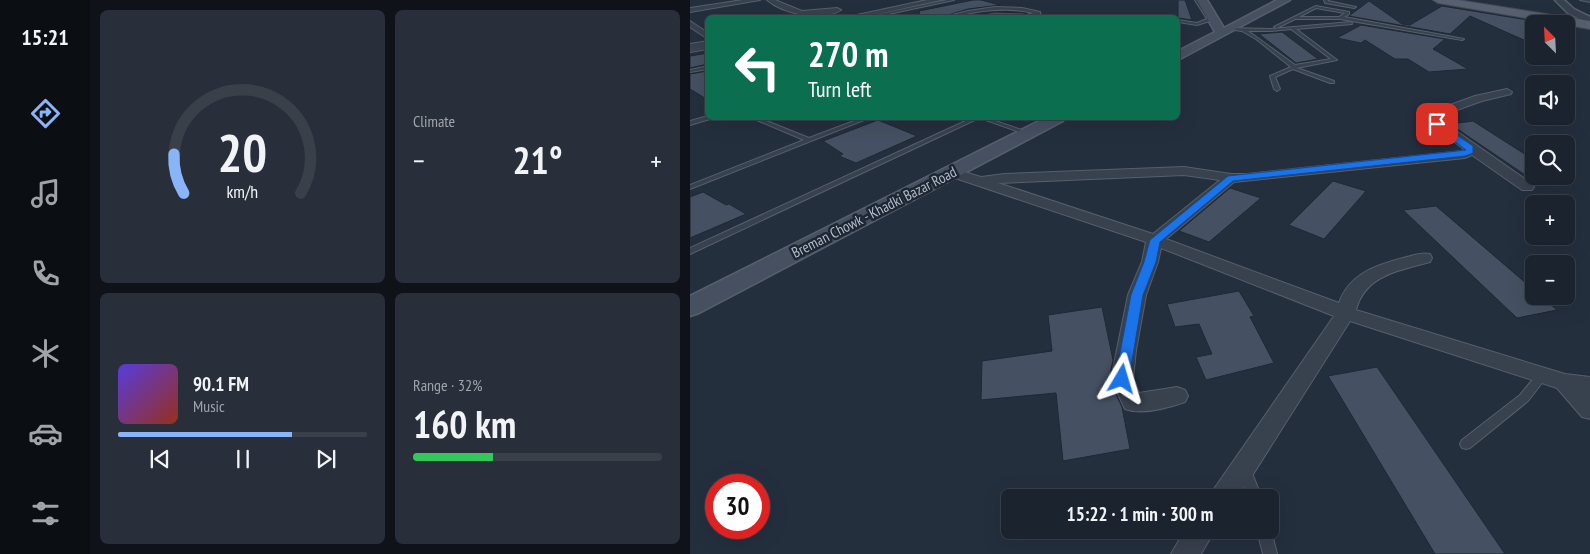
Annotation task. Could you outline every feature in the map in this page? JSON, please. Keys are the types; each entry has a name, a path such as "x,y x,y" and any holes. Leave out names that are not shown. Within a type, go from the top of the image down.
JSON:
{"main road":[{"path":"1180,55 1285,0"},
{"path":"1438,0 1590,23"},
{"path":"1203,1 1225,31"},
{"name":"Breman Chowk - Khadki Bazar Road","path":"690,307 951,172 1027,123 1045,120"}],"street":[{"path":"690,10 757,0"},
{"path":"770,0 794,13 806,14 837,10"},
{"path":"897,0 913,5"},
{"path":"860,15 938,0"},
{"path":"1559,0 1571,11 1590,23"},
{"path":"1583,0 1590,0"},
{"path":"821,3 846,15"},
{"path":"690,23 705,35"},
{"path":"690,47 705,46"},
{"path":"1507,92 1479,98 1435,114 1433,119 1470,148 1527,187"},
{"path":"980,182 1004,178 1184,171 1231,178 1465,154 1470,151 1470,148"},
{"path":"951,172 1155,240 1346,313 1565,382 1590,386"},
{"path":"1015,194 1016,189 1033,177"},
{"path":"1177,396 1133,403 1122,379 1137,295 1150,262 1155,240 1231,178"},
{"path":"1229,489 1346,313 1352,294 1365,280 1377,271 1424,258"},
{"path":"1565,382 1590,410"},
{"path":"1186,554 1196,539"}],"lane":[{"path":"877,15 952,0"},
{"path":"1326,0 1326,2 1354,7"},
{"path":"1180,21 1197,24 1209,20 1203,1"},
{"path":"1340,18 1358,4 1355,2"},
{"path":"956,15 1001,5 1022,7 1042,15"},
{"path":"1271,30 1316,8 1346,12"},
{"path":"1031,15 1039,13"},
{"path":"1294,18 1340,18 1462,39"},
{"path":"1225,31 1271,30 1360,22"},
{"path":"1277,89 1272,76 1293,67 1335,60 1292,28"},
{"path":"1243,30 1257,38 1293,67 1332,82"},
{"path":"690,51 705,47"},
{"path":"690,71 705,68"},
{"path":"690,123 705,119"},
{"path":"760,120 808,140"},
{"path":"690,187 861,120"},
{"path":"690,251 972,120"},
{"path":"1001,120 1027,123"},
{"path":"1466,444 1524,398 1543,375"},
{"path":"1244,467 1253,489"},
{"path":"1266,539 1270,554"}],"building":[{"path":"973,0 1000,5 968,9 948,15 920,15 919,11"},
{"path":"1178,0 1185,0 1192,20 1180,18 1180,15 1178,15"},
{"path":"1369,1 1402,24 1410,25 1442,6 1525,20 1525,41 1470,16 1450,34 1349,16"},
{"path":"995,12 1026,13 1022,15 977,15"},
{"path":"1361,25 1445,39 1433,49 1468,69 1429,72 1408,59 1395,59 1365,40 1361,43 1337,38"},
{"path":"1282,32 1318,59 1296,63 1259,34"},
{"path":"705,54 705,65 690,68 690,56"},
{"path":"705,72 705,98 690,89 690,74"},
{"path":"878,120 917,136 856,163 839,156 843,154 823,141"},
{"path":"1473,121 1525,154 1525,175 1450,124"},
{"path":"1333,181 1366,191 1324,239 1289,225"},
{"path":"1230,188 1261,198 1209,242 1179,231"},
{"path":"703,192 746,214 690,238 690,197"},
{"path":"1436,206 1525,282 1525,305 1551,305 1557,310 1517,318 1403,210"},
{"path":"1239,291 1254,316 1250,317 1274,363 1206,380 1196,357 1212,354 1199,324 1175,327 1167,304"},
{"path":"1102,307 1113,360 1109,380 1122,407 1130,449 1063,461 1056,393 981,400 982,361 1052,351 1048,315"},
{"path":"1377,367 1505,554 1435,554 1328,376"}],"route":[{"path":"1122,379 1137,295 1150,262 1155,240 1201,202 1231,178 1247,178 1465,154 1470,151 1470,148 1437,124"}]}
